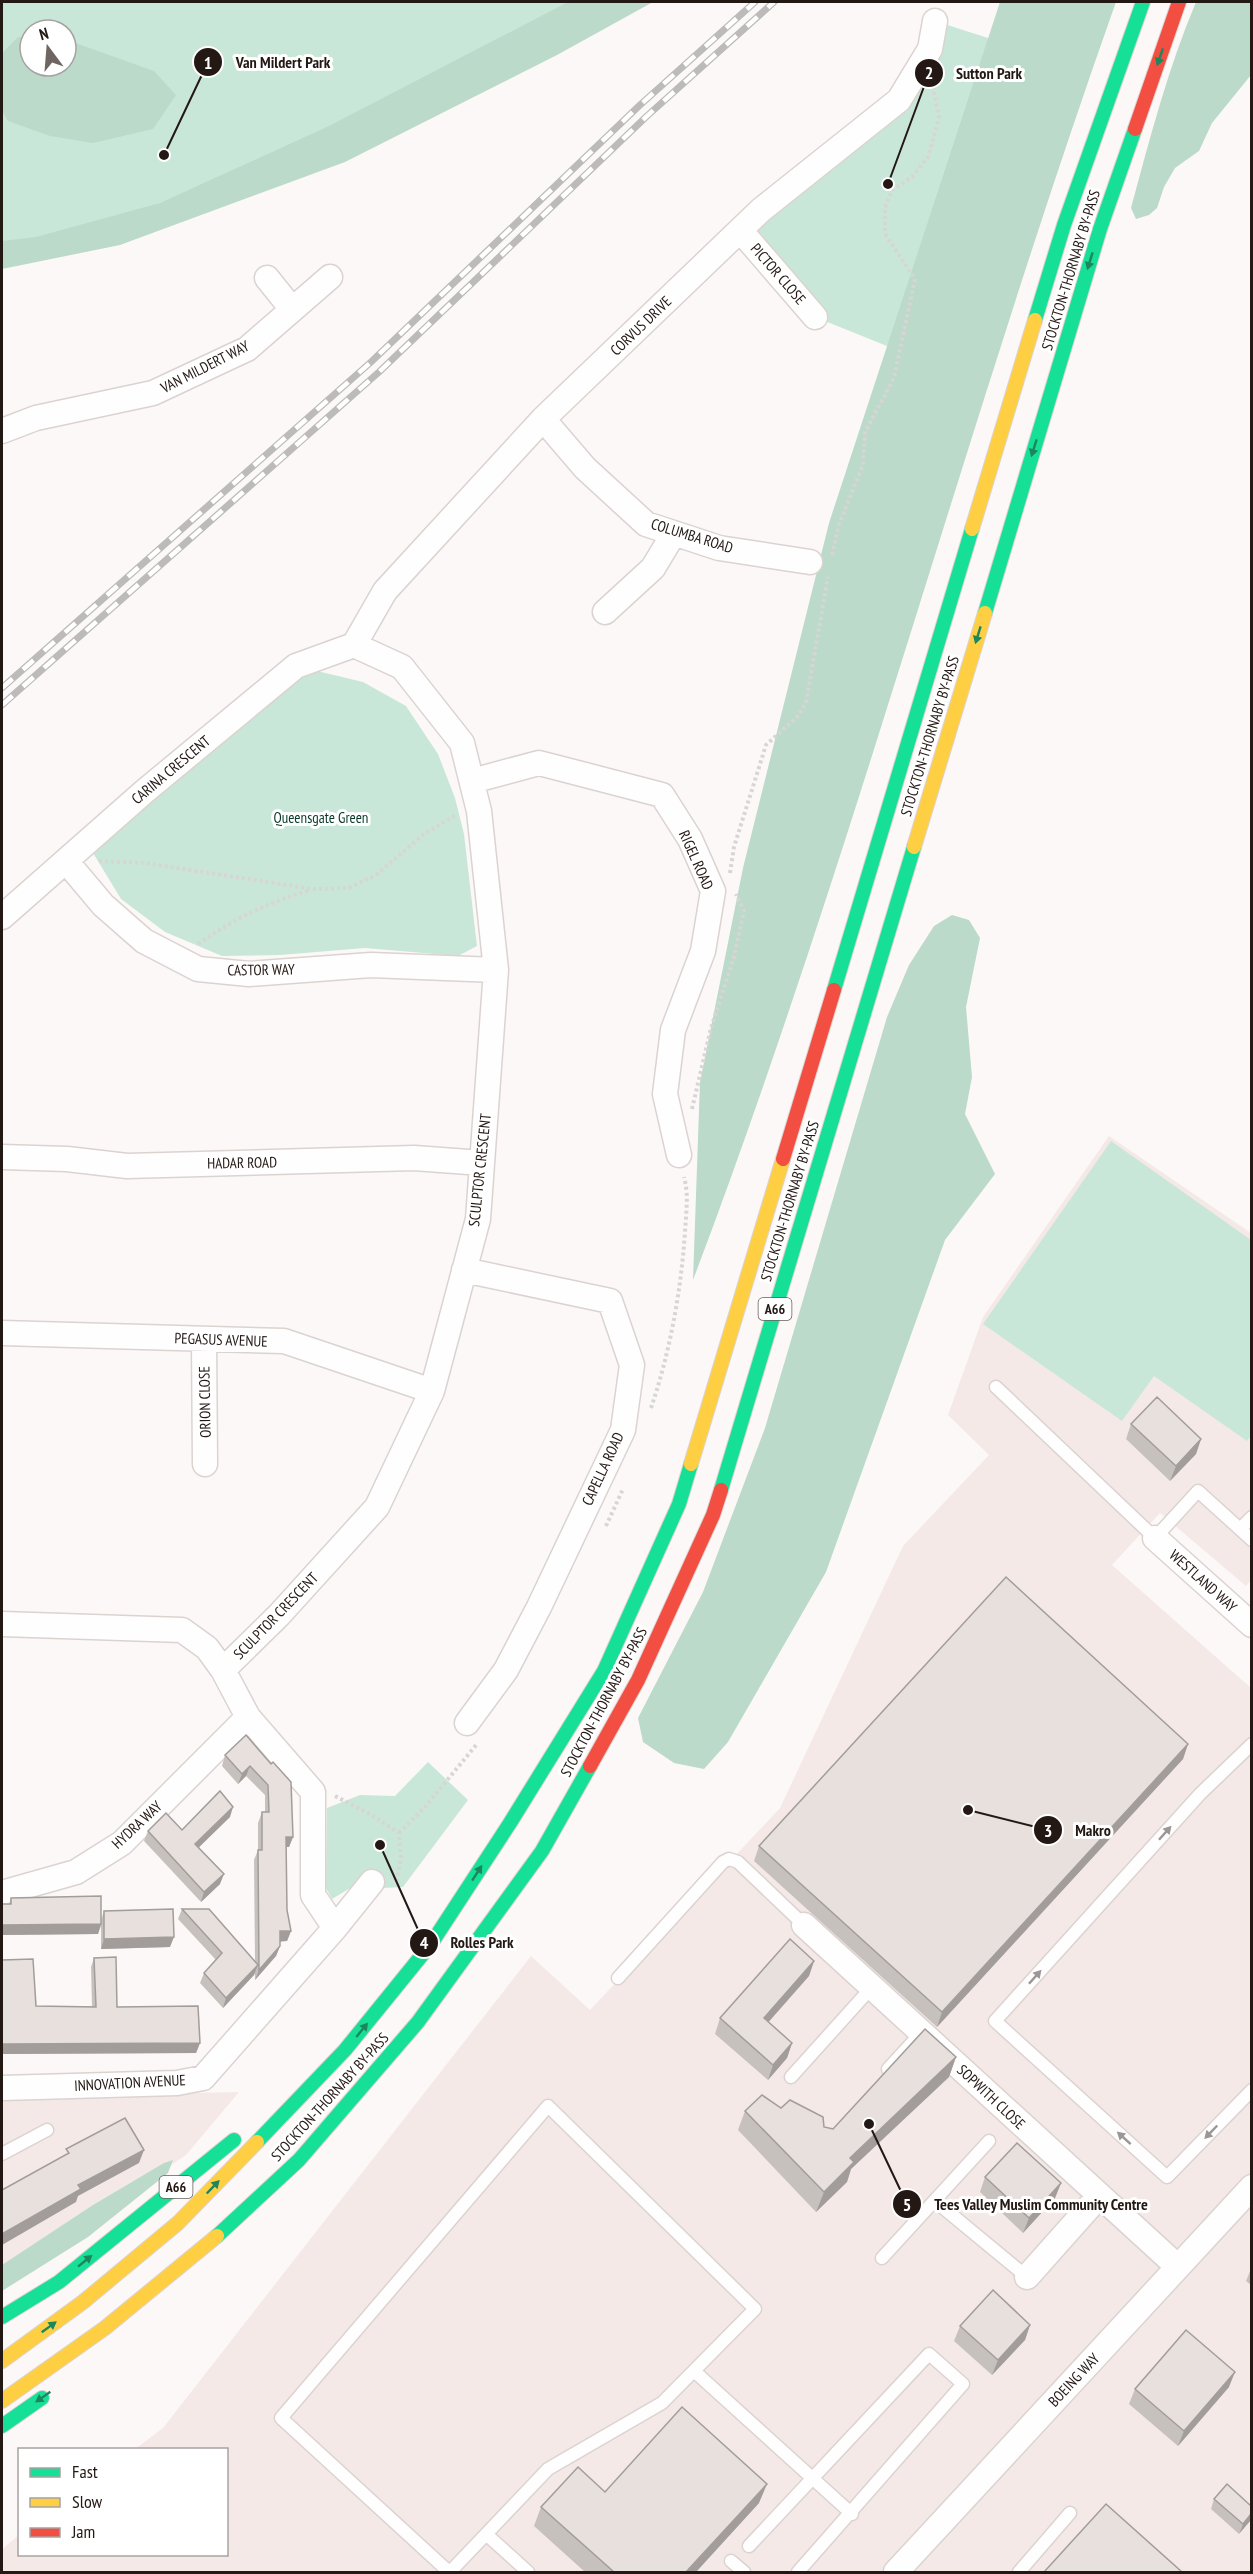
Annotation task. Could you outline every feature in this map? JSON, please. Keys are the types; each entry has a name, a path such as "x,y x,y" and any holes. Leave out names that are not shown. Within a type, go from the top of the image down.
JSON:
{"highway":[{"name":"STOCKTON-THORNABY BY-PASS","path":"2,2361 83,2302 178,2223 345,2050 430,1944 510,1823 604,1671 678,1504 1064,225 1143,2"},
{"name":"STOCKTON-THORNABY BY-PASS","path":"2,2401 114,2321 206,2247 299,2160 418,2022 542,1851 638,1680 713,1515 1100,229 1179,2"},
{"name":"A66","path":"262,2117 345,2050"},
{"name":"A66","path":"2,2317 59,2282 244,2132"},
{"name":"A66","path":"256,2218 299,2160"},
{"path":"2,2426 49,2393"}],"street":[{"name":"CORVUS DRIVE","path":"354,645 385,591 543,419 761,210 899,100 930,48 935,21"},
{"name":"PICTOR CLOSE","path":"740,230 815,317"},
{"name":"VAN MILDERT WAY","path":"2,431 36,417 153,393 247,349 330,277"},
{"path":"267,278 292,309"},
{"name":"COLUMBA ROAD","path":"543,419 585,468 646,524 719,548 823,567"},
{"path":"605,612 653,568 674,533"},
{"name":"SCULPTOR CRESCENT","path":"223,1670 279,1615 377,1507 432,1391 478,1219 496,970 479,811 462,743 402,667 354,645"},
{"name":"CARINA CRESCENT","path":"2,917 145,791 296,666 354,645"},
{"name":"RIGEL ROAD","path":"472,781 539,763 662,795 690,839 713,891 703,951 673,1030 665,1094 678,1155"},
{"name":"CASTOR WAY","path":"66,861 103,905 144,941 198,969 249,974 371,965 496,970"},
{"name":"HADAR ROAD","path":"2,1157 67,1159 127,1166 414,1158 482,1163"},
{"name":"CAPELLA ROAD","path":"464,1270 610,1301 632,1365 623,1430 539,1607 506,1670 467,1723"},
{"name":"PEGASUS AVENUE","path":"2,1333 284,1341 432,1391"},
{"name":"ORION CLOSE","path":"204,1339 205,1464"},
{"name":"WESTLAND WAY","path":"1155,1538 1251,1625"},
{"name":"SCULPTOR CRESCENT","path":"2,1624 182,1630 207,1648 223,1670 248,1717"},
{"path":"248,1717 313,1792 313,1895 334,1928"},
{"name":"HYDRA WAY","path":"2,1893 76,1872 122,1843 248,1717"},
{"name":"INNOVATION AVENUE","path":"2,2088 177,2083 202,2078 372,1882"},
{"name":"SOPWITH CLOSE","path":"804,1925 1178,2267"},
{"name":"BOEING WAY","path":"896,2572 1251,2187"},
{"path":"1027,2277 1099,2196"}],"lane":[{"path":"996,1387 1155,1538 1198,1491 1251,1540"},
{"path":"1240,1529 1251,1517"},
{"path":"1251,1744 1200,1794 996,2021 1167,2177 1251,2090"},
{"path":"618,1978 723,1862 729,1859 738,1862 804,1925"},
{"path":"791,2077 872,1987"},
{"path":"876,2083 921,2033"},
{"path":"548,2106 755,2309 662,2403 548,2469 486,2534 450,2572 281,2418 548,2106"},
{"path":"2,2154 47,2130"},
{"path":"882,2258 989,2141"},
{"path":"935,2201 1027,2277"},
{"path":"749,2546 929,2354 963,2384 852,2514 798,2572"},
{"path":"694,2371 852,2514"},
{"path":"1019,2572 1070,2513"},
{"path":"486,2534 528,2572"},
{"path":"731,2561 744,2572"}],"path":[{"path":"729,879 734,847 766,745 797,717 806,703 823,567 863,465 865,432 894,378 915,279 885,234 885,208 892,190 912,177 928,156 939,117 932,80 919,66"},
{"path":"66,861 146,863 313,889 349,888 376,875 424,834 459,813 479,811"},
{"path":"180,960 227,924 266,903 313,889"},
{"path":"691,1113 711,1028 734,957 744,911 734,890"},
{"path":"678,1155 688,1191 683,1258"},
{"path":"313,1792 337,1796 399,1833 401,1858 397,1881 388,1893 372,1882"}],"shaded area":[{"path":"1109,1136 1251,1233 1251,1580 1246,1586 1160,1513 1112,1565 1251,1688 1251,2572 2,2572 2,2549 18,2536 18,2556 228,2556 228,2448 136,2448 163,2428 531,1956 590,2010 780,1808 903,1546 989,1455 948,1415 983,1317"},
{"path":"239,2092 186,2155 52,2246 2,2276 2,2098"}],"green space":[{"path":"2,2 620,2 481,84 2,262"},
{"path":"568,2 653,2 557,55 345,162 120,245 2,269 2,241 36,237 160,203 329,126"},
{"path":"1000,2 1116,2 1009,321 805,962 751,1122 693,1280 700,1082 743,868 829,523"},
{"path":"1196,2 1251,2 1251,75 1212,123 1199,151 1175,168 1164,187 1157,208 1149,215 1136,219 1131,208 1145,156 1168,78"},
{"path":"935,21 1013,46 934,365 815,317 740,230 899,100"},
{"path":"18,37 18,78 78,78 78,44 154,71 176,95 153,129 93,143 50,136 8,121 2,111 2,53"},
{"name":"Queensgate Green","path":"296,666 363,682 406,706 438,754 455,798 464,834 477,946 458,956 365,948 280,955 222,956 165,932 121,899 87,843"},
{"path":"952,915 969,920 980,938 966,1007 972,1077 965,1114 995,1174 945,1240 826,1572 728,1742 704,1769 674,1763 643,1742 638,1718 703,1592 765,1428 887,1017 909,965 934,926"},
{"path":"1111,1141 1251,1240 1252,1434 1247,1441 1154,1376 1122,1421 983,1324"},
{"path":"428,1762 468,1800 403,1887 383,1888 372,1882 362,1881 332,1899 326,1888 327,1808 360,1795 395,1796"},
{"path":"173,2160 168,2173 88,2237 2,2291 2,2265 93,2205"}],"building":[{"path":"1157,1397 1201,1439 1176,1466 1131,1424"},
{"path":"1006,1577 1188,1744 942,2012 759,1846"},
{"path":"246,1735 271,1764 273,1762 291,1782 293,1837 286,1837 287,1910 291,1931 280,1931 280,1946 259,1970 258,1850 262,1850 262,1812 269,1812 268,1785 250,1766 242,1774 225,1755"},
{"path":"220,1791 233,1807 195,1844 224,1874 204,1892 148,1831 166,1813 182,1830"},
{"path":"101,1896 101,1924 2,1925 2,1904 11,1904 11,1898"},
{"path":"173,1909 174,1937 104,1939 104,1911"},
{"path":"182,1909 209,1909 258,1965 226,1998 204,1973 222,1953"},
{"path":"790,1939 814,1961 764,2018 792,2043 773,2065 720,2018"},
{"path":"116,1957 117,2007 198,2006 200,2043 2,2044 2,1960 33,1959 36,2006 96,2007 94,1958"},
{"path":"925,2029 956,2057 850,2158 854,2162 824,2192 745,2111 762,2095 781,2108 790,2100 823,2117 824,2127 833,2129"},
{"path":"125,2118 144,2150 78,2185 81,2189 2,2234 2,2190 69,2153 66,2149"},
{"path":"1017,2143 1061,2183 1029,2218 985,2177"},
{"path":"993,2290 1030,2325 998,2360 960,2326"},
{"path":"1186,2330 1235,2372 1184,2431 1135,2389"},
{"path":"682,2407 767,2484 686,2572 614,2572 541,2507 578,2467 605,2492"},
{"path":"1227,2484 1251,2506 1251,2514 1243,2524 1214,2499"},
{"path":"1106,2504 1182,2572 1044,2572"}],"railway":[{"path":"2,688 371,362 640,105 755,2"},
{"path":"2,705 379,372 647,116 774,2"}],"traffic: fast":[{"path":"1035,320 1064,225 1143,2"},
{"path":"985,613 1100,229 1135,129"},
{"path":"834,990 972,529"},
{"path":"721,1490 914,847"},
{"path":"257,2142 345,2050 431,1944 510,1823 604,1671 679,1504 691,1464"},
{"path":"217,2236 299,2160 418,2022 542,1851 590,1766"},
{"path":"2,2317 59,2282 234,2140"},
{"path":"2,2426 42,2398"}],"traffic: slow":[{"path":"972,529 1035,320"},
{"path":"914,847 985,613"},
{"path":"691,1464 783,1159"},
{"path":"2,2361 83,2302 178,2223 257,2142"},
{"path":"2,2401 105,2328 217,2236"}],"traffic: jam":[{"path":"1135,129 1179,2"},
{"path":"783,1159 834,990"},
{"path":"590,1766 638,1680 713,1515 721,1490"}],"place":[{"name":"Van Mildert Park","path":"164,155"},
{"name":"Sutton Park","path":"888,184"},
{"name":"Makro","path":"968,1810"},
{"name":"Rolles Park","path":"380,1845"},
{"name":"Tees Valley Muslim Community Centre","path":"869,2124"}]}
